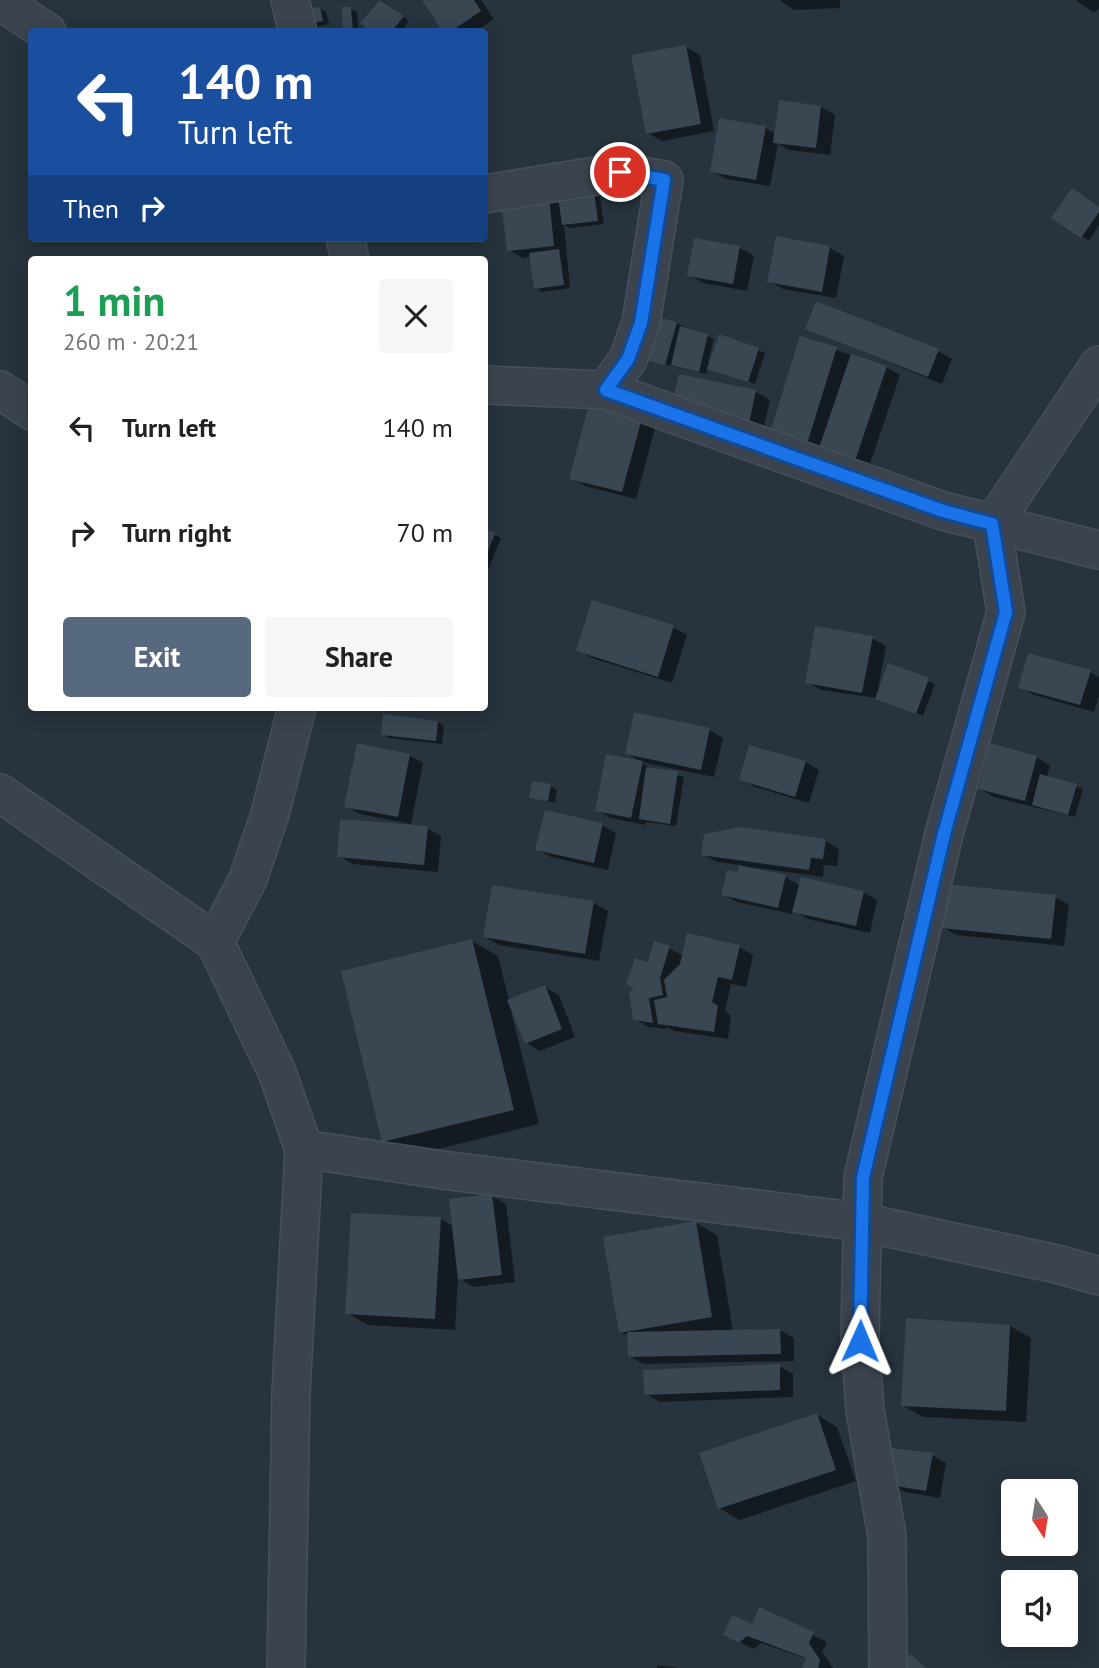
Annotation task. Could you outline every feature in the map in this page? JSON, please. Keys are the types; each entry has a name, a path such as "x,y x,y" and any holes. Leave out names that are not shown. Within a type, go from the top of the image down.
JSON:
{"street":[{"path":"290,0 297,28"},
{"path":"0,1 41,28"},
{"path":"488,194 620,172 664,180 641,323 628,359 606,390"},
{"path":"888,1668 887,1536 865,1409 860,1341 863,1177 931,886 1006,612 992,524 1099,365"},
{"path":"488,385 606,390 943,511 1099,550"},
{"path":"0,390 28,408"},
{"path":"215,942 247,879 266,827 296,711"},
{"path":"0,793 215,942 277,1072 304,1149 291,1392 286,1668"},
{"path":"304,1149 442,1170 861,1222 1057,1264 1099,1276"}],"building":[{"path":"380,0 404,16 394,28 366,28 360,23"},
{"path":"422,0 474,0 481,11 456,28 440,28"},
{"path":"320,7 323,21 306,24 304,9"},
{"path":"342,7 351,7 353,28 343,28"},
{"path":"686,45 701,124 646,134 631,55"},
{"path":"779,100 821,106 816,148 773,143"},
{"path":"719,118 766,126 756,180 710,172"},
{"path":"1072,188 1099,207 1099,212 1081,238 1051,218"},
{"path":"594,192 598,221 562,225 558,196"},
{"path":"549,196 554,246 507,251 501,201"},
{"path":"776,236 830,246 822,292 767,282"},
{"path":"694,238 740,246 733,284 687,276"},
{"path":"559,249 564,285 534,289 529,253"},
{"path":"816,301 939,349 928,377 805,329"},
{"path":"653,316 677,322 665,365 642,359"},
{"path":"680,326 708,334 699,372 671,365"},
{"path":"719,334 759,348 748,382 707,369"},
{"path":"800,336 837,347 807,444 770,432"},
{"path":"851,354 887,366 855,461 819,448"},
{"path":"679,374 756,390 749,424 671,407"},
{"path":"589,404 642,418 622,492 569,479"},
{"path":"488,530 495,533 488,552"},
{"path":"592,600 674,625 658,677 576,651"},
{"path":"815,626 873,636 862,693 805,683"},
{"path":"1028,653 1091,670 1080,705 1018,688"},
{"path":"888,663 929,678 916,714 875,699"},
{"path":"634,712 710,728 701,770 625,754"},
{"path":"383,714 438,721 436,741 381,735"},
{"path":"357,743 410,754 398,817 344,807"},
{"path":"990,743 1037,756 1025,801 978,789"},
{"path":"749,745 806,761 795,797 739,780"},
{"path":"606,754 643,761 631,818 595,811"},
{"path":"646,767 678,771 670,824 639,819"},
{"path":"1040,774 1077,784 1068,815 1032,805"},
{"path":"532,781 551,784 548,801 529,798"},
{"path":"545,810 603,823 594,863 535,850"},
{"path":"340,819 428,826 424,865 337,857"},
{"path":"740,827 826,839 823,859 811,858 809,870 701,855 704,834"},
{"path":"739,865 786,875 778,908 721,895 727,870 737,872"},
{"path":"801,877 864,891 856,926 792,912"},
{"path":"945,884 1056,895 1051,939 941,928"},
{"path":"492,885 594,901 585,954 483,937"},
{"path":"687,933 740,945 732,980 718,977 712,1002 718,1006 714,1032 658,1024 654,1000 667,997 664,980 680,964"},
{"path":"472,939 514,1110 382,1142 341,971"},
{"path":"654,941 670,946 660,978 663,995 649,998 653,1023 633,1020 629,992 634,990 626,984 635,958 648,962"},
{"path":"545,985 562,1029 525,1044 507,1000"},
{"path":"492,1194 502,1275 458,1280 449,1199"},
{"path":"351,1213 441,1217 435,1319 345,1314"},
{"path":"696,1221 712,1317 619,1333 603,1237"},
{"path":"906,1318 1010,1325 1006,1411 901,1406"},
{"path":"780,1329 781,1354 628,1357 627,1332"},
{"path":"780,1364 780,1390 644,1395 643,1370"},
{"path":"817,1413 836,1470 718,1509 699,1453"},
{"path":"883,1447 933,1453 926,1491 890,1485"},
{"path":"759,1607 814,1632 809,1643 820,1660 818,1668 802,1668 806,1658 747,1636 739,1643 723,1635 732,1615 752,1624"},
{"path":"911,1654 926,1668 898,1668"}],"route":[{"path":"620,172 664,180 641,323 628,359 606,390 943,511 992,524 1006,612 944,834 863,1177 860,1341"}]}
